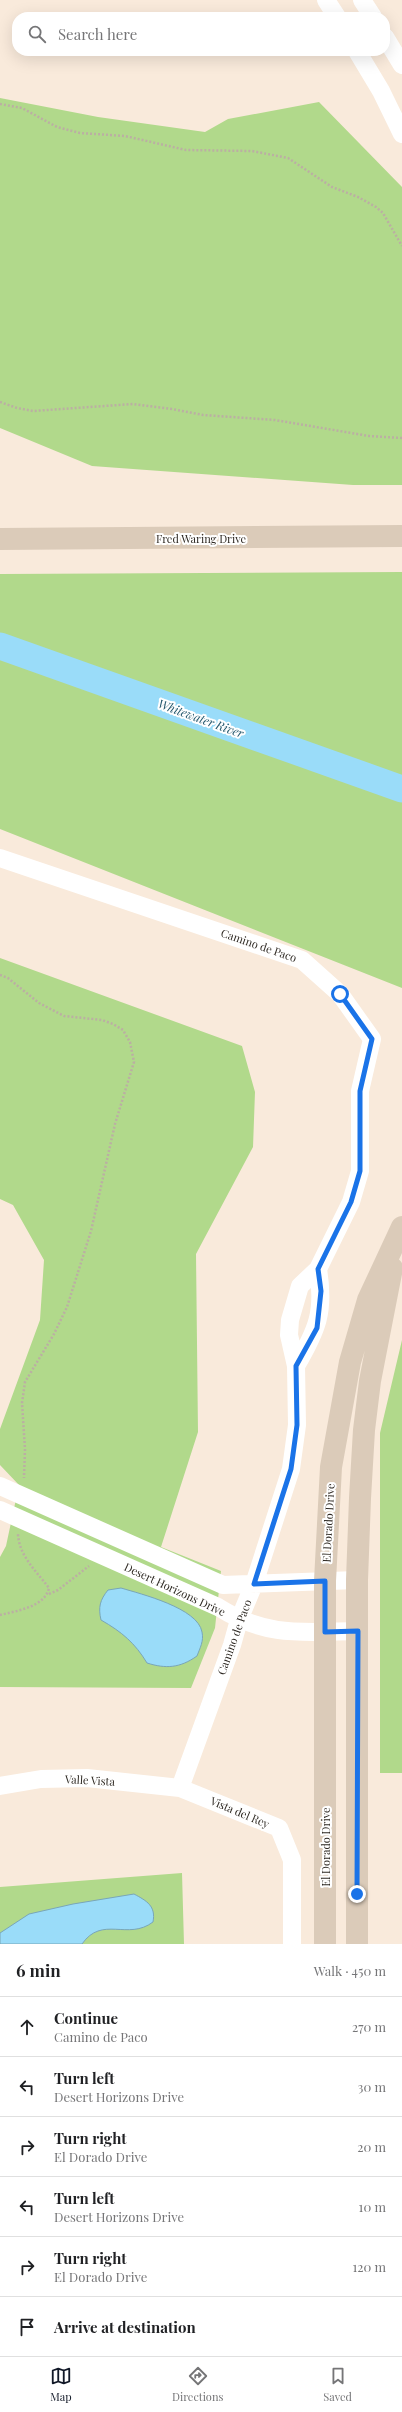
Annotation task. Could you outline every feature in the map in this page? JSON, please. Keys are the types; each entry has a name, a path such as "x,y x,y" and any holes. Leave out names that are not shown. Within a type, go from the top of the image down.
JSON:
{"main road":[{"name":"Fred Waring Drive","path":"0,539 402,536"},
{"name":"El Dorado Drive","path":"357,1944 357,1580 364,1430 370,1381 401,1231"},
{"name":"El Dorado Drive","path":"325,1944 325,1581 331,1467 350,1362 368,1300 401,1231"}],"street":[{"path":"326,0 334,12"},
{"path":"362,0 370,12"},
{"path":"390,45 402,65"},
{"path":"360,56 381,91 402,134"},
{"name":"Camino de Paco","path":"0,858 302,960 340,994 372,1039 360,1091 360,1171 351,1202 318,1269 300,1286 290,1320 289,1335 296,1366 297,1425 291,1469 254,1584 239,1620 232,1645 180,1788"},
{"name":"Camino de Paco","path":"296,1366 317,1328 321,1291 318,1269"},
{"name":"Desert Horizons Drive","path":"0,1486 222,1585 357,1580"},
{"name":"Desert Horizons Drive","path":"0,1510 218,1607 239,1620 279,1632 358,1631"},
{"name":"Valle Vista","path":"0,1786 42,1779 87,1778 180,1788"},
{"name":"Vista del Rey","path":"180,1788 279,1828 292,1860 292,1944"}],"path":[{"path":"0,104 22,108 57,128 80,133 125,136 186,150 252,151 273,153 288,158 332,187 358,197 376,207 383,213 402,246"},
{"path":"0,402 17,408 33,411 133,404 172,408 203,415 275,420 369,436 402,438"},
{"path":"0,974 58,1014 102,1020 114,1024 123,1030 134,1054 133,1067 115,1124 92,1231 67,1307 54,1334 25,1382 22,1403 25,1448 24,1479"},
{"path":"18,1527 18,1545 49,1588 48,1594"},
{"path":"0,1615 40,1602 48,1594 58,1590 86,1570 99,1554"}],"green space":[{"path":"0,98 98,117 205,132 228,119 319,102 402,187 402,485 353,485 92,466 0,428"},
{"path":"402,572 402,988 0,829 0,574"},
{"path":"0,958 242,1046 255,1092 253,1147 196,1254 198,1432 161,1547 221,1571 215,1628 191,1688 0,1687 0,1557 6,1546 19,1485 0,1465 0,1429 40,1320 44,1260 13,1205 0,1199"},
{"path":"402,1340 402,1773 380,1773 380,1433"},
{"path":"182,1873 184,1944 0,1944 0,1887"}],"water":[{"path":"121,1588 168,1603 180,1609 198,1623 202,1632 202,1641 197,1656 185,1663 167,1667 147,1663 127,1638 101,1620 100,1604 103,1597 108,1590"},
{"path":"134,1894 147,1902 152,1908 154,1916 153,1922 144,1927 125,1930 107,1929 98,1931 82,1944 0,1944 0,1933 29,1914 73,1904"}],"waterway":[{"name":"Whitewater River","path":"0,646 402,789"}],"route":[{"path":"340,994 372,1039 360,1091 360,1171 351,1202 318,1269 321,1291 317,1328 296,1366 297,1425 291,1469 254,1584 325,1581 325,1632 358,1631 357,1894"}]}
